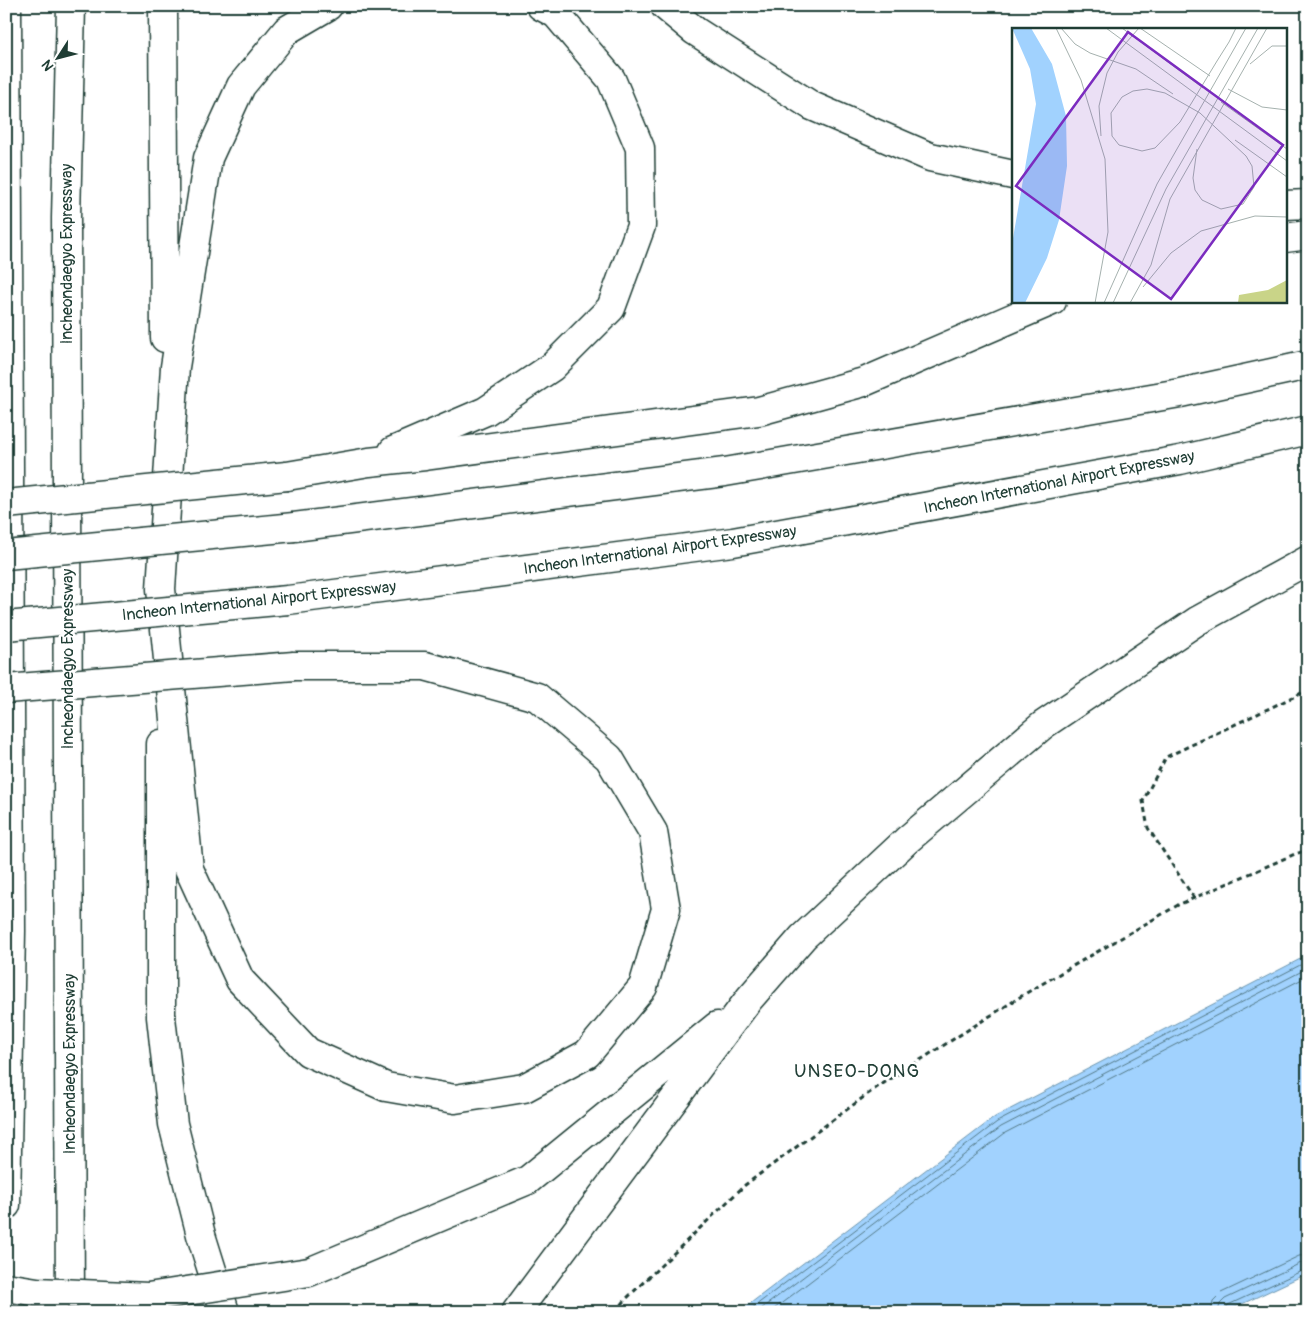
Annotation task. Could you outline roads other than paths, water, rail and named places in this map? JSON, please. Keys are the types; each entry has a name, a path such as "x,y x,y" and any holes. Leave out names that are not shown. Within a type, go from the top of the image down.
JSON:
{"highway":[{"path":"6,1205 11,931 7,6"},
{"name":"Incheondaegyo Expressway","path":"70,1312 66,218 71,6"},
{"path":"163,6 166,299 161,588 161,1017 173,1124 201,1235 225,1312"},
{"path":"6,689 294,666 425,666 537,697 609,758 653,832 666,909 642,986 587,1054 524,1088 455,1099 386,1087 308,1052 240,980 189,869 161,588 175,367 208,158 241,86 287,30 328,6"},
{"path":"369,462 486,411 552,367 610,308 640,226 640,148 611,80 556,14 541,6"},
{"path":"665,6 694,31 812,106 930,157 1012,175"},
{"path":"1286,205 1308,204"},
{"path":"1286,238 1308,235"},
{"path":"6,504 287,476 369,462 435,455 759,411 864,382 1050,302"},
{"path":"6,555 294,527 725,472 1180,393 1308,365"},
{"name":"Incheon International Airport Expressway","path":"6,626 288,600 733,542 1180,460 1308,430"},
{"path":"516,1312 749,999 803,937 906,840 1043,725 1197,621 1308,560"},
{"path":"6,1287 37,1292 148,1297 308,1272 528,1180 749,999"}],"water":[{"path":"1308,955 1308,1273 1225,1312 739,1312 995,1117"}],"district":[{"name":"UNSEO-DONG","path":"857,1071"}]}
